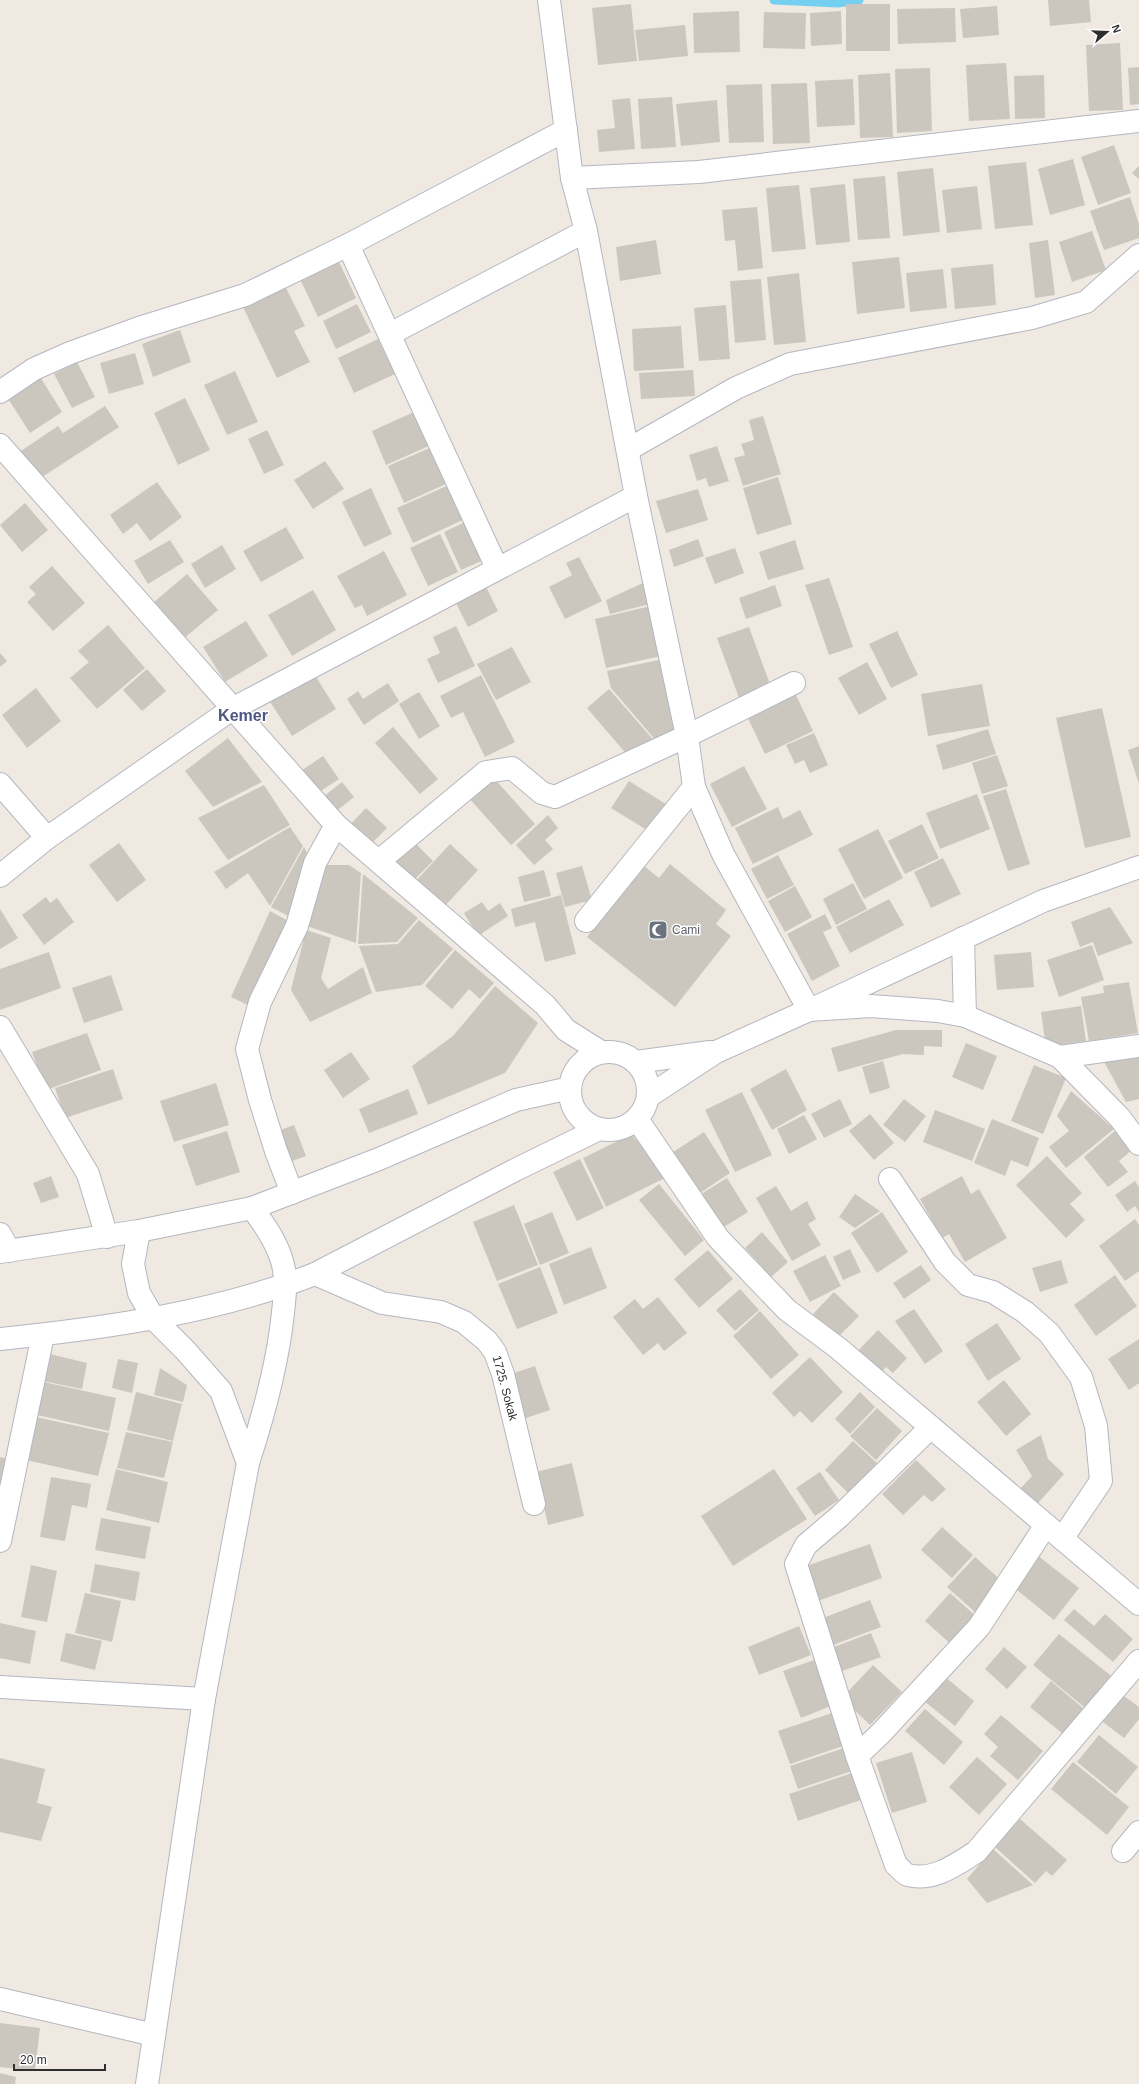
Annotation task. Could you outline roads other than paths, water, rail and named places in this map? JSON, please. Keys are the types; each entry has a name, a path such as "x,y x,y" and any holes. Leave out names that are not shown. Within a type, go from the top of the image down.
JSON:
{"street":[{"path":"549,0 572,178 586,231 629,449 636,496 687,736 694,787 723,854 808,1010"},
{"path":"572,178 699,172 1139,121"},
{"path":"0,392 34,369 70,352 139,328 245,295 348,245 566,130"},
{"path":"390,334 586,231"},
{"path":"348,245 497,568"},
{"path":"629,449 736,388 790,364 1032,318 1086,302 1139,255"},
{"path":"0,445 336,825 545,1005 566,1030 602,1052"},
{"path":"0,876 47,838 232,708 636,496"},
{"path":"379,861 486,772 512,768 542,794 556,797 687,736 794,683"},
{"path":"0,784 47,838"},
{"path":"586,921 694,787"},
{"path":"292,1193 266,1122 252,1076 247,1049 260,1002 297,926 315,863 336,825"},
{"path":"649,1096 716,1052 1043,901 1139,867"},
{"path":"963,938 965,1016"},
{"path":"808,1010 871,1006 938,1010 965,1016 1060,1057 1120,1118 1139,1144"},
{"path":"0,1027 88,1174 107,1236"},
{"path":"3,1246 139,1232 252,1208 379,1159 516,1100 571,1081 585,1060 602,1052 626,1054 636,1062 644,1072 648,1083 649,1096 645,1108 637,1119 626,1127 613,1130 599,1129 587,1123 577,1114 571,1101 571,1081 566,1030"},
{"path":"1060,1057 1139,1046"},
{"path":"636,1062 716,1052"},
{"path":"637,1119 718,1238 787,1310 838,1348 1139,1604"},
{"path":"0,1339 43,1335 188,1313 286,1285 315,1274 515,1170 599,1129"},
{"path":"857,1756 882,1732 979,1626 1054,1532 1101,1481 1096,1426 1081,1377 1049,1333 1025,1312 992,1292 968,1285 945,1262 890,1179"},
{"path":"147,2084 204,1698 248,1463 260,1424 280,1346 286,1285 282,1261 272,1236 252,1208"},
{"path":"139,1232 133,1264 139,1293 154,1319 185,1350 220,1391 248,1463"},
{"name":"1725. Sokak","path":"315,1274 382,1303 441,1312 464,1322 488,1341 495,1352 503,1374 534,1504"},
{"path":"0,1541 43,1335"},
{"path":"931,1427 840,1516 806,1544 796,1564 857,1756 896,1865 907,1875 925,1876 948,1870 976,1852 1139,1661"},
{"path":"0,1687 204,1698"},
{"path":"1123,1851 1139,1832"},
{"path":"0,1999 154,2035"}],"waterway":[{"path":"774,0 838,3 859,0"}],"place":[{"name":"Cami","path":"658,930"}],"district":[{"name":"Kemer","path":"243,715"}]}
